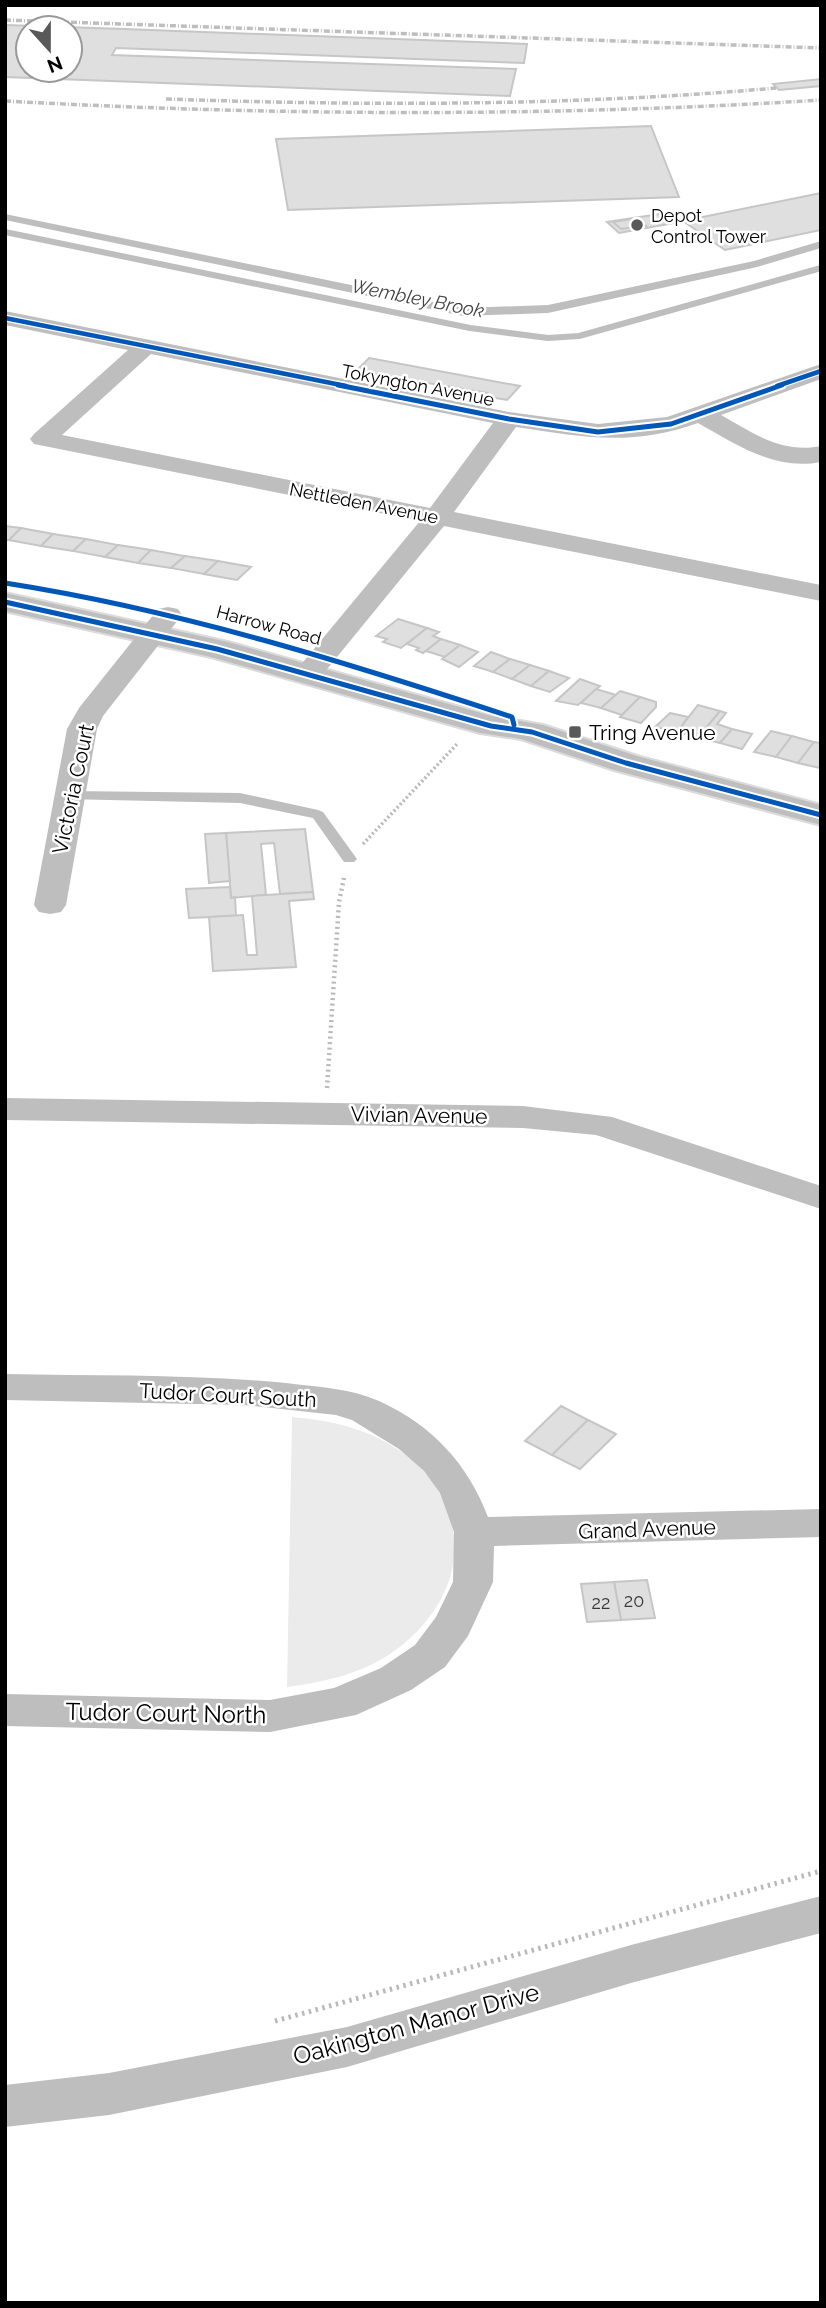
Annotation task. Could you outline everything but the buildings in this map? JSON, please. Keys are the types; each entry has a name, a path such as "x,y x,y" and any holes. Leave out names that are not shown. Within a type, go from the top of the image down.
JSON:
{"main road":[{"name":"Harrow Road","path":"5,583 512,716 514,725"},
{"name":"Harrow Road","path":"5,602 160,624"},
{"name":"Harrow Road","path":"317,665 491,726 514,725 593,754 821,815"}],"street":[{"name":"Tokyngton Avenue","path":"5,318 562,428 622,431 671,424 821,371"},
{"name":"Nettleden Avenue","path":"146,346 43,439 821,593"},
{"path":"701,414 780,454 799,457 821,454"},
{"path":"317,665 337,645 438,517 509,419"},
{"name":"Victoria Court","path":"50,905 82,729 89,714 160,624"},
{"name":"Vivian Avenue","path":"5,1109 523,1117 600,1125 821,1198"},
{"name":"Tudor Court South","path":"5,1387 244,1392 339,1402 366,1411 412,1439 438,1461 458,1489 474,1532"},
{"name":"Grand Avenue","path":"474,1532 821,1523"},
{"name":"Tudor Court North","path":"5,1710 270,1716 341,1703 396,1679 430,1656 453,1625 472,1582 474,1532"},
{"name":"Oakington Manor Drive","path":"5,2106 108,2094 347,2047 631,1964 821,1914"}],"lane":[{"path":"5,217 463,312 548,309 757,264 821,244"},
{"path":"70,796 240,798 318,816 349,859"}],"path":[{"path":"325,1114 339,902 349,859 478,722"},
{"path":"273,2022 821,1871"}],"shaded area":[{"path":"292,1417 349,1427 387,1443 418,1465 439,1492 452,1523 454,1555 446,1588 427,1620 397,1649 372,1664 345,1675 287,1687"}],"waterway":[{"name":"Wembley Brook","path":"5,232 470,328 548,338 579,336 821,268"}],"railway":[{"path":"5,20 821,48"},
{"path":"166,99 471,103 624,98 776,88"},
{"path":"5,101 209,110 413,113 719,106 821,100"}],"cycle path":[{"path":"5,318 509,419 598,432 671,424 821,371"},
{"path":"5,583 134,606 261,638 512,717 514,725"},
{"path":"5,602 217,649 491,726 532,732 584,751 821,815"}],"place":[{"name":"Depot Control Tower","path":"637,225"},
{"name":"Tring Avenue","path":"575,732"}]}
